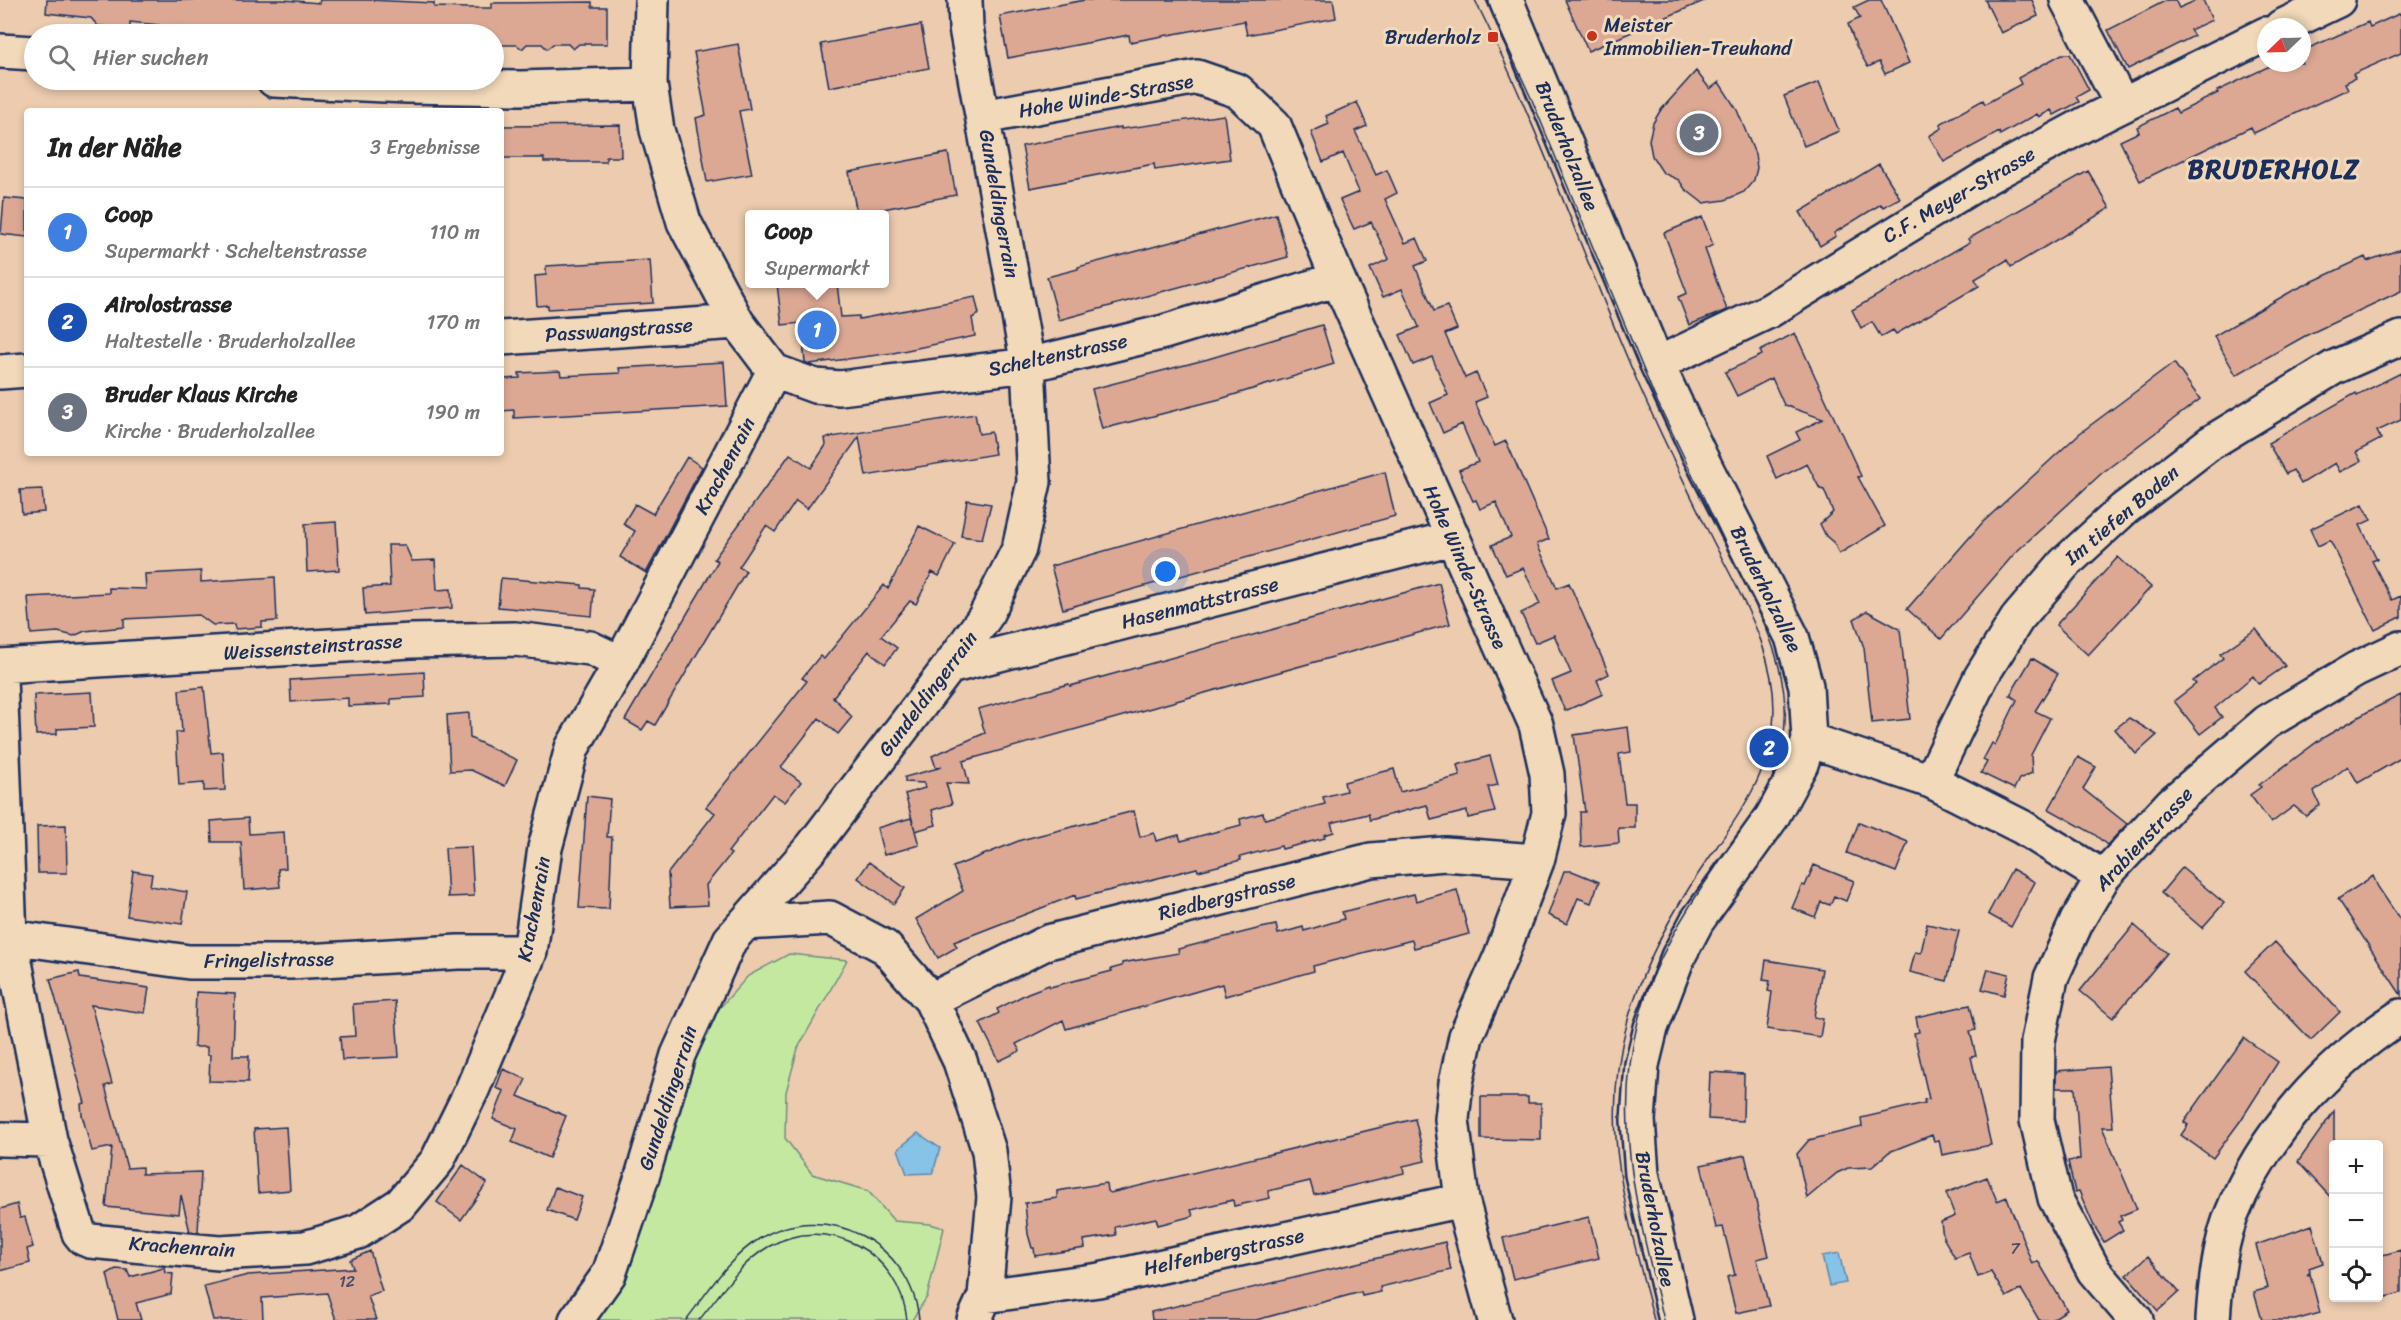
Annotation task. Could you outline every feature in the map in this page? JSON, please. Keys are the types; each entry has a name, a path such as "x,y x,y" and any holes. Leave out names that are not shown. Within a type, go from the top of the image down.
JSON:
{"street":[{"path":"652,0 649,44 650,84 657,130 684,222 737,322 774,371"},
{"name":"Gundeldingerrain","path":"576,1320 609,1275 642,1177 678,1055 729,940 812,847 949,667 985,617 1019,549 1034,482 1028,365 966,28 965,0"},
{"name":"Bruderholzallee","path":"1506,0 1657,364 1700,456 1792,637 1806,686 1809,740 1801,764 1772,817 1697,921 1678,957 1664,992 1644,1056 1638,1120 1642,1174 1676,1320"},
{"path":"2067,0 2122,105"},
{"path":"2300,18 2338,0"},
{"name":"C.F. Meyer-Strasse","path":"1657,364 1769,311 1989,176 2122,105 2257,38"},
{"path":"0,51 24,52"},
{"name":"Hohe Winde-Strasse","path":"983,117 1197,78 1238,92 1274,125 1338,279 1536,725 1547,774 1549,813 1537,861 1501,956 1466,1036 1455,1083 1452,1119 1462,1200 1495,1320"},
{"path":"504,88 650,84"},
{"name":"Scheltenstrasse","path":"774,371 815,386 840,388 1028,365 1164,332 1338,279"},
{"name":"Passwangstrasse","path":"504,338 737,322"},
{"name":"Im tiefen Boden","path":"1931,781 1981,677 2017,620 2064,564 2124,509 2210,443 2333,368 2401,338"},
{"path":"0,372 24,370"},
{"name":"Krachenrain","path":"50,1140 79,1233 90,1241 219,1253 305,1248 358,1232 401,1204 438,1161 472,1090 530,952 545,848 572,748 621,663 774,371"},
{"name":"Hasenmattstrasse","path":"949,667 1452,538"},
{"name":"Weissensteinstrasse","path":"0,666 411,641 515,639 590,648 621,663"},
{"name":"Arabienstrasse","path":"2136,1320 2094,1271 2055,1198 2037,1120 2038,1041 2051,978 2077,921 2103,878 2172,803 2267,722 2356,669 2401,648"},
{"path":"0,677 10,937 50,1140 0,1139"},
{"path":"1809,740 1931,781 2022,827 2103,878"},
{"name":"Riedbergstrasse","path":"930,1000 1048,942 1371,860 1445,854 1537,861"},
{"path":"745,923 830,918 885,947 930,1000 960,1061 989,1151 994,1197 980,1308"},
{"name":"Fringelistrasse","path":"10,937 189,962 290,962 458,952 530,952"},
{"path":"2213,1320 2215,1283 2231,1217 2267,1144 2321,1080 2401,1016"},
{"name":"Helfenbergstrasse","path":"980,1308 1462,1200"}],"green space":[{"path":"789,954 847,960 798,1048 786,1092 785,1138 812,1174 868,1191 894,1221 930,1224 944,1228 927,1297 912,1320 576,1320 678,1055 748,976"}],"water":[{"path":"918,1133 940,1148 933,1173 907,1174 898,1149"},
{"path":"1839,1253 1846,1283 1829,1286 1822,1256"}],"building":[{"path":"47,0 284,0 319,3 320,0 368,0 434,3 434,7 468,8 492,8 492,3 592,2 592,7 607,7 607,44 579,44 573,49 568,44 553,44 547,49 542,44 527,44 522,49 517,45 504,45 504,24 149,24 130,22 130,24 96,24 91,18 46,13"},
{"path":"1085,0 1333,0 1336,18 1247,35 1244,21 1130,42 1129,35 1008,58 1000,16"},
{"path":"1565,0 1706,0 1588,51"},
{"path":"1869,0 1881,0 1909,63 1885,74 1879,62 1868,67 1856,46 1848,24 1860,18 1854,7"},
{"path":"1985,0 2032,0 2038,16 2001,33"},
{"path":"2167,0 2175,0 2179,8 2197,0 2203,0 2212,20 2190,30 2194,36 2128,69 2108,30"},
{"path":"2401,13 2401,53 2353,74 2355,78 2345,83 2348,89 2254,133 2251,127 2140,181 2120,141 2139,132 2137,127 2175,108 2178,113 2257,72 2311,72 2311,47 2368,22 2370,27"},
{"path":"921,25 929,68 829,87 821,44"},
{"path":"738,44 750,109 739,111 752,174 707,182 696,118 706,115 694,52"},
{"path":"2062,54 2070,54 2089,90 2076,97 2079,102 2054,115 2051,110 2039,117 2037,114 1944,162 1929,136 1942,128 1940,124 1983,100 1985,104 2021,84 2018,78"},
{"path":"1696,71 1710,89 1719,82 1737,110 1755,154 1757,168 1754,180 1744,192 1725,200 1703,203 1685,189 1679,180 1663,173 1652,156 1649,140 1653,123 1660,111"},
{"path":"1819,82 1839,131 1804,146 1784,96"},
{"path":"1357,102 1367,126 1355,131 1376,175 1387,170 1397,193 1385,199 1405,243 1417,238 1427,261 1415,266 1434,311 1447,306 1457,329 1445,334 1465,378 1476,373 1487,397 1475,402 1495,446 1506,441 1549,539 1537,544 1557,588 1569,583 1609,674 1597,680 1603,694 1565,711 1552,681 1571,673 1554,635 1535,643 1521,613 1540,604 1523,568 1506,575 1492,545 1511,537 1496,502 1480,509 1476,500 1473,501 1459,470 1478,462 1462,424 1443,433 1430,403 1448,395 1433,359 1432,357 1413,365 1400,335 1419,327 1402,289 1383,297 1370,268 1389,259 1371,222 1354,229 1340,200 1359,192 1343,153 1323,162 1311,132 1329,124 1326,116"},
{"path":"1224,115 1230,159 1155,170 1154,164 1030,188 1022,146 1121,127 1121,129"},
{"path":"620,125 621,157 606,157 606,162 544,162 544,158 504,158 504,126"},
{"path":"948,153 956,195 878,210 856,210 849,172"},
{"path":"1879,164 1900,198 1883,207 1881,204 1834,233 1836,236 1820,246 1800,212"},
{"path":"2088,171 2110,208 2011,267 2007,260 1975,279 1979,286 1896,334 1893,330 1881,337 1872,322 1861,328 1852,310 1970,242 1968,239"},
{"path":"4,198 24,200 24,237 1,234"},
{"path":"1276,214 1288,257 1059,320 1047,277"},
{"path":"1702,217 1713,245 1705,249 1727,310 1689,325 1678,297 1687,293 1664,233"},
{"path":"2401,249 2401,291 2305,336 2236,375 2214,336 2292,291 2365,257 2367,261"},
{"path":"650,260 653,303 548,309 548,305 537,306 535,276 546,275 546,266"},
{"path":"777,288 837,288 841,317 859,316 859,319 975,297 979,314 972,318 975,336 893,353 809,364 805,362 801,323 782,325"},
{"path":"1322,325 1334,364 1220,399 1102,429 1092,389 1208,359"},
{"path":"1795,333 1861,476 1858,477 1885,526 1839,554 1820,524 1833,512 1824,490 1820,489 1807,464 1777,479 1767,456 1800,440 1796,432 1823,419 1784,405 1772,378 1737,396 1725,372 1762,355 1760,351"},
{"path":"724,362 727,406 514,418 514,410 504,411 504,379 520,378 519,373 560,371 561,376 620,373 619,368"},
{"path":"2174,363 2200,399 2102,473 2015,553 1941,639 1907,609 1983,522 2080,433"},
{"path":"2401,373 2401,420 2377,431 2381,439 2356,452 2361,461 2340,472 2335,463 2301,484 2293,470 2286,474 2268,443 2356,393 2357,395"},
{"path":"975,414 979,434 991,432 995,454 866,476 859,437 807,509 796,501 775,532 766,526 739,567 746,571 655,725 648,721 642,730 625,720 718,561 714,559 790,454 811,468 826,445 825,438"},
{"path":"687,457 702,467 646,573 620,557 635,531 623,524 635,504 653,514"},
{"path":"1385,472 1395,516 1063,609 1051,566"},
{"path":"42,489 44,512 22,514 20,490"},
{"path":"967,500 991,504 982,539 961,536"},
{"path":"2363,504 2371,520 2360,525 2377,559 2372,561 2392,600 2401,596 2401,617 2375,630 2330,540 2318,546 2310,529"},
{"path":"336,522 339,570 307,572 305,524"},
{"path":"919,526 955,544 939,576 932,572 916,604 910,601 881,636 897,648 885,664 869,651 833,697 852,717 838,734 819,718 781,767 801,782 785,802 773,794 728,852 731,854 706,885 708,905 670,907 668,873 715,813 706,807 807,681 802,678 820,656 824,659 884,585 888,589"},
{"path":"388,545 405,545 412,561 435,560 437,590 451,589 452,608 365,615 363,588 390,586"},
{"path":"2118,557 2151,587 2088,655 2056,625"},
{"path":"201,571 201,582 275,577 277,621 262,622 262,627 235,629 234,624 213,625 199,615 124,619 124,627 85,631 74,636 58,632 31,634 28,597 109,593 109,588 146,589 145,574"},
{"path":"501,578 582,585 582,588 594,589 592,616 498,607"},
{"path":"1439,583 1450,624 963,761 969,784 946,783 952,804 932,810 936,825 915,831 919,845 884,855 877,828 911,818 915,830 905,794 925,788 924,783 905,782 905,777 942,767 936,768 932,756 985,733 978,709 1069,684 1070,686"},
{"path":"1867,611 1900,629 1910,719 1872,723 1864,648 1854,619"},
{"path":"2256,629 2285,666 2259,684 2253,676 2215,708 2222,717 2200,734 2174,701 2196,684 2193,681 2223,658 2220,654"},
{"path":"2032,658 2058,674 2035,711 2050,718 2031,755 2032,773 2019,779 2014,789 1981,773 1987,762 1983,760 1992,743 1995,745 2017,700 2010,695"},
{"path":"424,672 425,697 391,699 391,704 348,706 348,698 291,702 290,680"},
{"path":"204,687 211,753 223,752 225,790 204,791 204,783 179,785 176,732 182,732 179,690"},
{"path":"92,692 94,727 57,729 57,734 36,735 34,695"},
{"path":"2401,695 2401,758 2358,783 2348,766 2314,792 2320,805 2306,816 2294,806 2271,823 2250,795 2261,787 2259,785 2321,739"},
{"path":"469,713 470,738 517,760 505,786 471,770 450,771 447,715"},
{"path":"2129,718 2157,735 2136,754 2115,729"},
{"path":"1628,727 1631,752 1619,754 1625,803 1635,803 1635,828 1618,828 1619,843 1581,847 1580,812 1585,812 1574,735"},
{"path":"1490,756 1498,785 1488,787 1495,812 1468,818 1467,811 1431,820 1427,805 1370,820 1368,814 1331,823 1334,832 1324,835 1325,838 1282,849 1281,846 1240,857 1241,860 1198,871 1197,868 1076,899 1075,895 954,942 957,947 938,958 916,919 963,891 953,867 1021,840 1134,811 1140,837 1154,833 1156,841 1179,835 1181,841 1241,825 1240,819 1263,813 1265,819 1325,804 1323,797 1346,791 1344,782 1394,769 1400,792 1460,776 1457,765"},
{"path":"2078,757 2096,767 2083,789 2127,824 2107,845 2094,834 2049,809"},
{"path":"587,796 610,799 607,837 612,837 609,909 579,908"},
{"path":"248,818 249,834 284,832 286,868 278,869 280,887 244,890 241,842 212,842 211,821"},
{"path":"1859,822 1908,842 1896,872 1847,853"},
{"path":"66,825 67,873 38,873 37,826"},
{"path":"471,847 474,896 448,897 445,848"},
{"path":"869,862 905,888 894,904 858,878"},
{"path":"1814,865 1854,881 1846,901 1834,896 1830,905 1821,902 1815,917 1792,908"},
{"path":"2182,868 2224,903 2202,928 2161,893"},
{"path":"2012,869 2035,882 2011,927 1988,914"},
{"path":"133,871 152,874 150,886 187,892 182,924 127,916"},
{"path":"1564,871 1572,871 1599,882 1591,903 1578,898 1567,924 1548,915"},
{"path":"2373,876 2401,921 2401,995 2338,899"},
{"path":"1457,890 1469,934 1414,948 1412,940 1313,966 1314,971 1225,996 1222,984 1066,1029 1063,1020 1016,1044 1020,1051 999,1061 980,1023 999,1013 997,1009 1028,993 1049,985 1050,987 1112,971 1111,969 1122,966 1122,963 1179,953 1178,949 1276,925 1278,934 1303,927 1304,931 1344,919 1342,912 1414,894 1416,901"},
{"path":"1927,924 1959,931 1947,981 1910,972 1915,952 1921,953"},
{"path":"2134,925 2167,953 2113,1018 2080,991"},
{"path":"2275,942 2340,1012 2311,1040 2245,971"},
{"path":"1766,960 1822,969 1814,1017 1823,1019 1820,1037 1767,1029 1772,992 1768,991 1770,981 1763,980"},
{"path":"1988,969 2009,974 2004,995 1982,989"},
{"path":"79,972 80,978 149,988 145,1013 91,1005 112,1084 105,1086 127,1168 142,1167 142,1174 201,1172 198,1232 190,1232 181,1195 179,1214 106,1207 112,1147 92,1151 82,1115 81,1104 85,1103 50,979"},
{"path":"196,992 235,994 233,1056 249,1056 248,1082 209,1081 210,1055 207,1055 207,1047 194,1047"},
{"path":"395,1001 399,1057 342,1060 340,1037 355,1036 353,1004"},
{"path":"1970,1005 1976,1030 1970,1031 1976,1056 1971,1057 1991,1145 1942,1155 1939,1140 1934,1141 1932,1135 1889,1152 1872,1167 1848,1168 1837,1173 1807,1198 1797,1154 1809,1140 1862,1127 1861,1118 1925,1103 1924,1100 1929,1099 1914,1033 1919,1032 1916,1017"},
{"path":"2244,1038 2278,1062 2241,1120 2213,1158 2181,1135 2188,1125 2184,1122"},
{"path":"2108,1067 2113,1127 2102,1127 2137,1209 2120,1216 2122,1220 2118,1222 2123,1230 2104,1242 2093,1224 2079,1191 2075,1192 2068,1161 2080,1159 2075,1088 2056,1088 2056,1071"},
{"path":"503,1069 526,1079 518,1096 566,1116 549,1158 512,1142 517,1129 493,1119 504,1091 496,1088"},
{"path":"1710,1072 1744,1074 1743,1121 1708,1119"},
{"path":"1481,1097 1528,1097 1528,1103 1541,1103 1541,1140 1481,1139"},
{"path":"2334,1111 2334,1140 2329,1140 2329,1196 2298,1162"},
{"path":"1415,1119 1425,1161 1403,1166 1404,1173 1314,1195 1310,1181 1268,1191 1270,1198 1234,1206 1233,1200 1191,1210 1193,1216 1158,1225 1156,1218 1115,1227 1116,1235 1084,1240 1085,1248 1035,1256 1034,1248 1032,1248 1028,1234 1025,1203 1057,1198 1057,1191 1106,1183 1107,1191 1110,1193"},
{"path":"286,1127 290,1190 258,1193 254,1129"},
{"path":"1745,1155 1769,1256 1757,1259 1769,1306 1736,1313 1727,1277 1735,1275 1723,1227 1716,1228 1701,1165"},
{"path":"463,1165 487,1183 461,1220 437,1202"},
{"path":"1987,1177 1997,1201 2007,1197 2032,1264 2038,1261 2067,1310 2051,1320 2039,1320 2021,1289 2006,1297 1991,1272 1978,1277 1969,1253 1955,1258 1943,1237 1941,1222 1955,1216 1946,1193"},
{"path":"555,1187 582,1197 574,1220 547,1210"},
{"path":"17,1204 20,1218 25,1217 33,1247 27,1249 30,1263 0,1271 0,1209"},
{"path":"1589,1217 1599,1258 1513,1279 1503,1238"},
{"path":"2312,1225 2323,1263 2309,1268 2310,1272 2307,1275 2310,1274 2320,1313 2295,1320 2262,1320 2254,1292 2268,1288 2256,1245"},
{"path":"1445,1242 1451,1270 1380,1287 1381,1292 1362,1296 1361,1292 1256,1320 1152,1320 1151,1312"},
{"path":"2401,1250 2401,1293 2383,1298 2383,1255"},
{"path":"370,1251 382,1291 368,1296 376,1320 336,1320 327,1293 262,1298 263,1320 213,1320 204,1286 248,1275 353,1268 350,1260"},
{"path":"2148,1256 2179,1292 2158,1311 2127,1275"},
{"path":"164,1268 165,1273 173,1274 171,1294 136,1303 141,1320 118,1320 107,1274 116,1269 127,1270 130,1277"}],"tram line":[{"path":"1475,0 1517,89 1648,405 1754,624 1764,649 1774,699 1773,725 1762,770 1741,811 1689,888 1653,954 1639,987 1620,1055 1615,1128 1619,1166 1630,1224 1654,1320"},
{"path":"1486,0 1532,100 1654,395 1764,623 1779,665 1783,687 1785,729 1775,771 1759,803 1692,903 1661,958 1645,997 1631,1057 1628,1133 1632,1170 1638,1207 1664,1320"},
{"path":"686,1320 719,1276 748,1247 759,1239 785,1228 811,1224 837,1226 861,1235 883,1250 900,1269 913,1293 919,1320"},
{"path":"699,1320 730,1280 758,1254 791,1237 814,1234 837,1237 857,1245 876,1258 891,1275 901,1296 907,1320"}],"place":[{"name":"Meister Immobilien-Treuhand","path":"1592,36"},
{"name":"Bruderholz","path":"1493,37"},
{"name":"Bruder Klaus Kirche","path":"1699,133"},
{"name":"Coop","path":"817,330"},
{"name":"Airolostrasse","path":"1769,748"}],"district":[{"name":"BRUDERHOLZ","path":"2274,169"}]}
